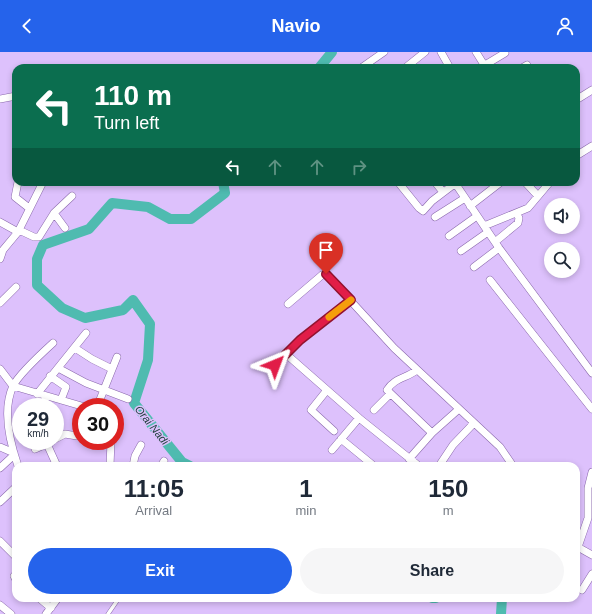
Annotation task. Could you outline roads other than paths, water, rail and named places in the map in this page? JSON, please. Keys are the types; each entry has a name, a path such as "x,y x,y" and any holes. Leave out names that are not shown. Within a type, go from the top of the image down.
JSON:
{"street":[{"path":"367,64 384,52"},
{"path":"410,64 426,52"},
{"path":"441,52 447,64"},
{"path":"476,52 484,64"},
{"path":"490,64 504,53"},
{"path":"580,98 592,90"},
{"path":"0,99 12,97"},
{"path":"580,154 592,146"},
{"path":"17,186 15,197 29,208"},
{"path":"0,259 3,250 18,231 41,186"},
{"path":"403,186 419,208 423,211 452,186"},
{"path":"438,186 443,192"},
{"path":"458,186 497,245 527,283 592,373"},
{"path":"470,206 496,186"},
{"path":"530,186 538,196"},
{"path":"461,251 486,229 528,208 547,186"},
{"path":"0,223 36,238 54,213 72,196"},
{"path":"436,217 465,198"},
{"path":"54,213 65,228"},
{"path":"474,267 518,223 519,220 517,214"},
{"path":"449,236 477,216"},
{"path":"288,304 324,274 329,276 394,348 500,447 510,462"},
{"path":"490,280 592,409"},
{"path":"0,303 16,287"},
{"path":"275,365 300,340 351,300"},
{"path":"42,398 41,395 50,376 86,333"},
{"path":"17,462 14,454 7,408 13,386 53,342"},
{"path":"75,348 112,369"},
{"path":"286,354 359,418 414,462"},
{"path":"101,398 117,357"},
{"path":"58,368 104,391 128,399"},
{"path":"417,370 398,379 387,390 432,434"},
{"path":"1,373 13,386 53,398"},
{"path":"50,376 66,387 62,398"},
{"path":"327,390 311,410 334,431"},
{"path":"374,410 390,394"},
{"path":"409,458 459,409"},
{"path":"332,450 359,418"},
{"path":"442,462 453,445 474,423"},
{"path":"341,439 369,462"},
{"path":"134,462 135,456 141,445"},
{"path":"0,446 14,454"},
{"path":"55,450 57,462"},
{"path":"110,462 111,450"},
{"path":"0,468 14,454"},
{"path":"580,539 588,518 588,488 592,472"},
{"path":"0,502 12,491"},
{"path":"0,541 12,553"},
{"path":"580,549 592,555"},
{"path":"582,590 592,574"},
{"path":"41,602 48,611 55,602"},
{"path":"0,605 11,614"}],"lane":[{"path":"108,614 116,602"}],"waterway":[{"name":"Orai Nadi","path":"322,64 332,52"},
{"name":"Orai Nadi","path":"182,462 134,403 148,360 150,324 133,300 123,310 85,318 62,308 37,285 37,259 43,245 89,229 112,203 148,207 170,219 191,219 225,193 224,186"},
{"name":"Orai Nadi","path":"501,614 502,602"}]}
